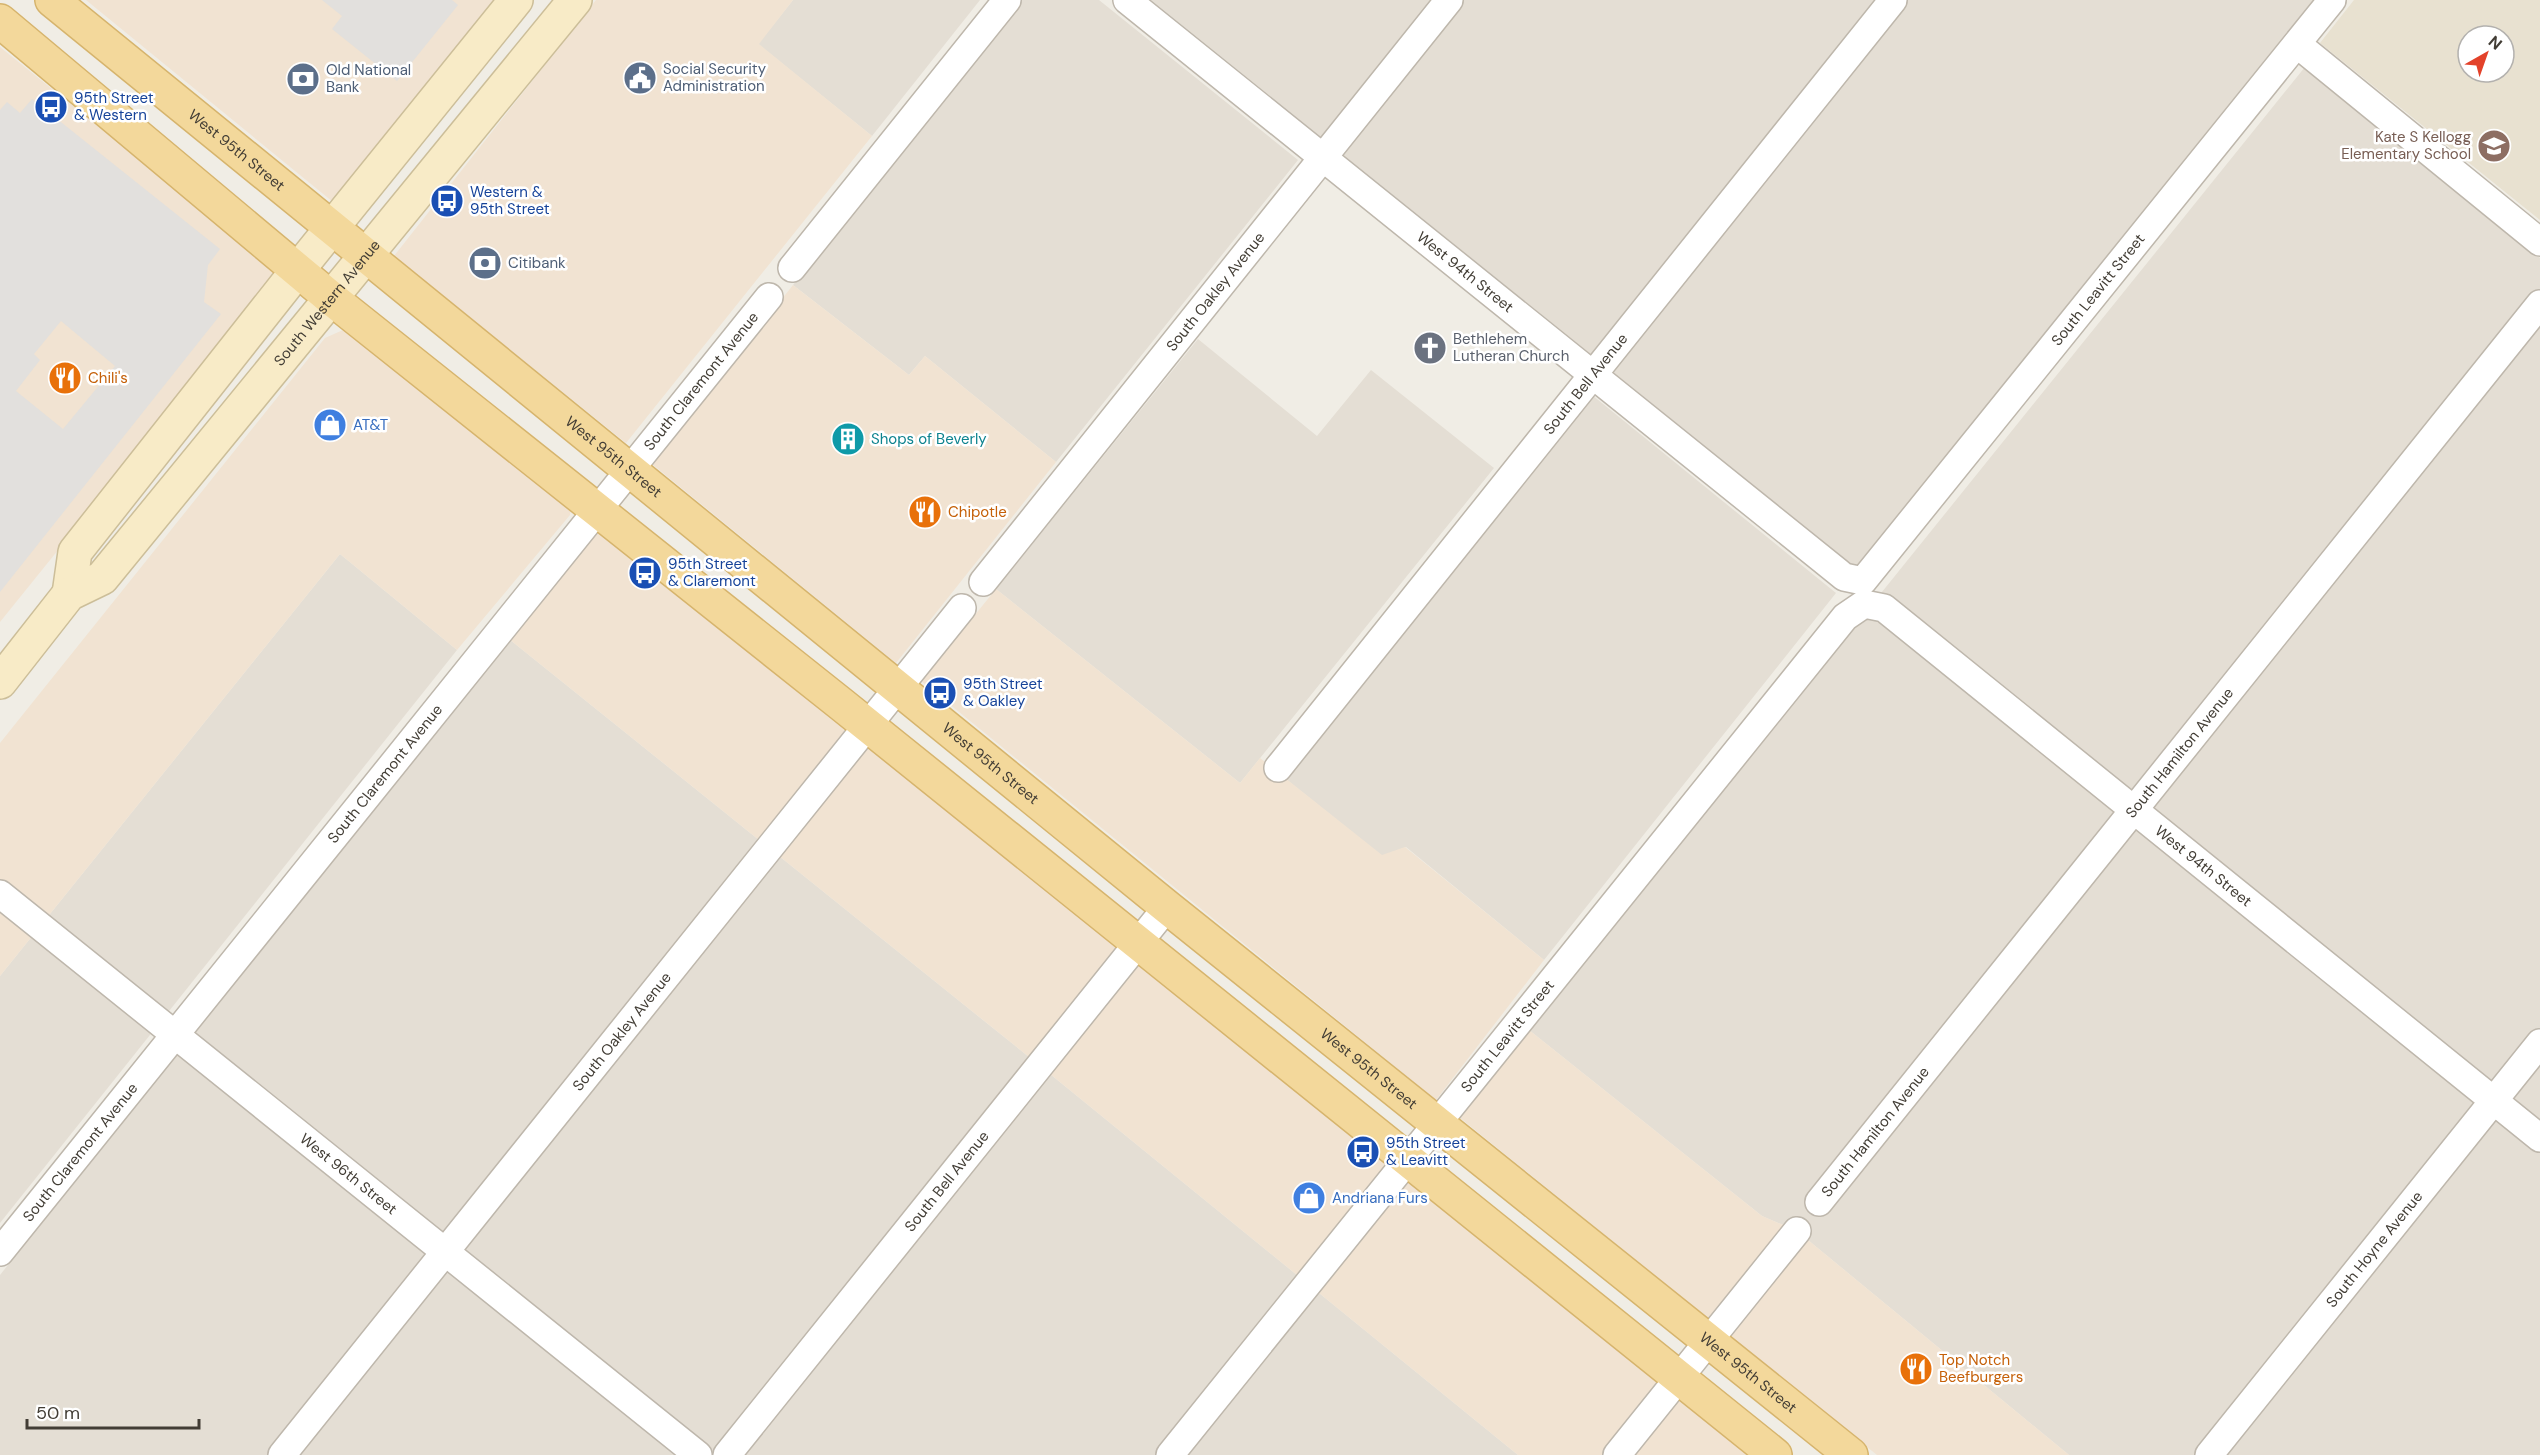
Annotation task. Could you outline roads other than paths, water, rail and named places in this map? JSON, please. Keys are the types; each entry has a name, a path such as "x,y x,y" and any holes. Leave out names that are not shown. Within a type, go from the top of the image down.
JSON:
{"main road":[{"name":"West 95th Street","path":"52,0 333,226 1167,907 1437,1121 1851,1455"},
{"name":"South Western Avenue","path":"69,594 75,552 297,271 516,0"},
{"name":"South Western Avenue","path":"0,682 69,594 102,578 575,0"},
{"path":"0,21 297,271 1138,942 1775,1455"}],"street":[{"path":"792,268 1007,0"},
{"name":"West 94th Street","path":"1127,0 1593,375 1854,594 1884,608 2540,1138"},
{"name":"South Oakley Avenue","path":"983,582 1449,0"},
{"name":"South Bell Avenue","path":"1278,768 1893,0"},
{"name":"South Leavitt Street","path":"1170,1455 1408,1159 1854,594 2332,0"},
{"path":"2296,44 2540,242"},
{"name":"South Claremont Avenue","path":"0,1252 769,297"},
{"name":"South Hamilton Avenue","path":"1819,1202 2540,304"},
{"name":"South Oakley Avenue","path":"282,1455 962,608"},
{"name":"West 96th Street","path":"0,894 698,1455"},
{"name":"South Bell Avenue","path":"727,1455 1167,907"},
{"name":"South Hoyne Avenue","path":"2208,1455 2540,1043"},
{"path":"1617,1455 1797,1231"}],"place":[{"name":"Social Security Administration","path":"640,78"},
{"name":"Old National Bank","path":"303,79"},
{"name":"95th Street & Western","path":"51,107"},
{"name":"Kate S Kellogg Elementary School","path":"2494,146"},
{"name":"Western & 95th Street","path":"447,201"},
{"name":"Citibank","path":"485,263"},
{"name":"Bethlehem Lutheran Church","path":"1430,348"},
{"name":"Chili's","path":"65,378"},
{"name":"AT&T","path":"330,425"},
{"name":"Shops of Beverly","path":"848,439"},
{"name":"Chipotle","path":"925,512"},
{"name":"95th Street & Claremont","path":"645,573"},
{"name":"95th Street & Oakley","path":"940,693"},
{"name":"95th Street & Leavitt","path":"1363,1152"},
{"name":"Andriana Furs","path":"1309,1198"},
{"name":"Top Notch Beefburgers","path":"1916,1369"}]}
